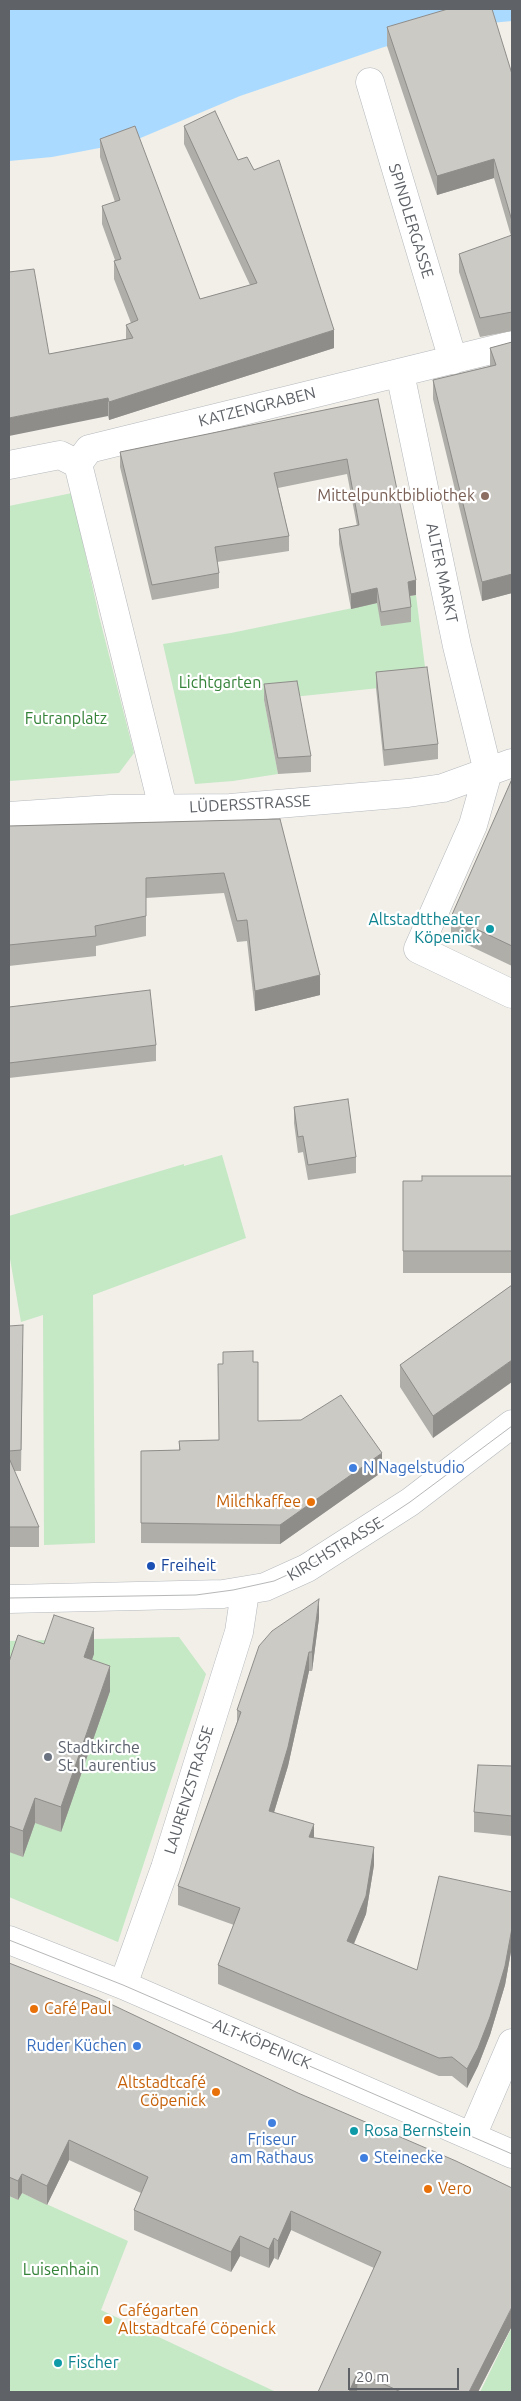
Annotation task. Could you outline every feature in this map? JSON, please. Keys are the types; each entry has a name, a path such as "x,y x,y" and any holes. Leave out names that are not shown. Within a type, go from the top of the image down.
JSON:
{"street":[{"name":"SPINDLERGASSE","path":"370,82 453,360"},
{"name":"KATZENGRABEN","path":"78,464 89,449 512,345"},
{"name":"ALTER MARKT","path":"400,373 452,622 500,767 418,949 512,994"},
{"path":"9,465 60,455 78,464 163,808"},
{"name":"LÜDERSSTRASSE","path":"9,816 163,808 230,808 408,793 443,788 500,767"},
{"name":"KIRCHSTRASSE","path":"9,1599 245,1592 278,1582 327,1557 410,1502 512,1424"},
{"name":"LAURENZSTRASSE","path":"123,1985 165,1868 239,1632 245,1592"},
{"name":"ALT-KÖPENICK","path":"9,1940 123,1985 512,2154"},
{"path":"472,2136 512,2043"}],"green space":[{"name":"Futranplatz","path":"72,493 99,616 134,753 119,773 9,781 9,506"},
{"name":"Lichtgarten","path":"416,595 427,683 264,700 278,774 233,781 195,784 163,644 231,633"},
{"path":"222,1155 246,1238 93,1295 95,1543 44,1545 43,1315 21,1322 9,1253 9,1216 184,1164 184,1166"},
{"path":"179,1637 206,1674 118,1942 9,1897 9,1641"},
{"name":"Luisenhain","path":"22,2193 128,2241 101,2310 276,2392 9,2392 9,2196 18,2200"},
{"path":"512,2327 512,2392 480,2392 485,2382"}],"water":[{"path":"9,9 512,9 512,21 449,27 381,48 240,96 131,142 52,157 9,161"}],"building":[{"path":"448,9 492,9 512,74 512,221 494,159 437,176 387,27"},
{"path":"215,111 238,160 247,157 254,170 279,160 334,330 109,402 108,398 9,418 9,272 34,269 49,354 133,338 126,325 138,320 114,261 121,259 102,206 120,200 100,139 135,126 200,299 257,283 184,126"},
{"path":"512,235 512,312 480,318 459,254"},
{"name":"Mittelpunktbibliothek","path":"512,342 512,574 482,582 433,380 496,365 490,348"},
{"path":"378,399 416,580 408,582 411,607 381,612 377,588 351,594 339,529 359,525 347,459 274,473 289,536 215,547 219,573 152,585 120,452"},
{"path":"427,667 438,744 384,750 376,672"},
{"path":"297,681 311,756 278,758 264,684"},
{"path":"512,779 512,946 451,917"},
{"path":"280,819 320,975 255,991 247,920 237,921 224,873 146,878 146,916 95,926 96,936 9,945 9,826"},
{"path":"150,990 156,1045 9,1063 9,1007"},
{"path":"348,1099 356,1157 308,1165 303,1136 298,1137 294,1107"},
{"path":"422,1176 512,1176 512,1251 403,1251 403,1181 422,1181"},
{"path":"512,1285 512,1360 433,1416 400,1365"},
{"path":"23,1325 21,1450 9,1451 9,1326"},
{"path":"253,1351 253,1362 258,1362 258,1421 301,1420 341,1395 382,1453 280,1525 141,1523 141,1451 180,1450 179,1441 219,1440 218,1364 223,1364 223,1352"},
{"path":"9,1458 39,1527 9,1527"},
{"path":"319,1599 312,1652 309,1652 288,1747 269,1811 314,1824 309,1837 374,1847 366,1896 347,1941 417,1970 439,1876 512,1892 512,1928 505,1966 490,2017 478,2048 467,2069 452,2057 439,2058 218,1965 240,1908 178,1886 241,1712 237,1710 259,1646 272,1631"},
{"name":"Stadtkirche St. Laurentius","path":"54,1615 94,1628 84,1657 110,1666 61,1807 35,1798 23,1831 9,1826 9,1662 18,1635 44,1644"},
{"path":"478,1765 512,1766 512,1816 474,1812"},
{"path":"9,1963 98,1998 298,2093 456,2161 512,2188 512,2307 469,2392 401,2392 358,2372 349,2392 318,2392 381,2252 291,2211 278,2241 274,2238 269,2249 240,2236 231,2252 134,2210 148,2177 69,2140 47,2186 22,2174 18,2181 9,2177"}],"tram line":[{"path":"9,1598 196,1595 233,1590 274,1581 327,1557 410,1502 512,1426"},
{"path":"9,1940 123,1985 512,2154"}],"place":[{"name":"Mittelpunktbibliothek","path":"485,496"},
{"name":"Altstadttheater Köpenick","path":"490,929"},
{"name":"N Nagelstudio","path":"353,1468"},
{"name":"Milchkaffee","path":"311,1502"},
{"name":"Freiheit","path":"151,1566"},
{"name":"Stadtkirche St. Laurentius","path":"48,1757"},
{"name":"Café Paul","path":"34,2009"},
{"name":"Ruder Küchen","path":"137,2046"},
{"name":"Altstadtcafé Cöpenick","path":"216,2092"},
{"name":"Friseur am Rathaus","path":"272,2123"},
{"name":"Rosa Bernstein","path":"354,2131"},
{"name":"Steinecke","path":"364,2158"},
{"name":"Vero","path":"428,2189"},
{"name":"Cafégarten Altstadtcafé Cöpenick","path":"108,2320"},
{"name":"Fischer","path":"58,2363"}]}
